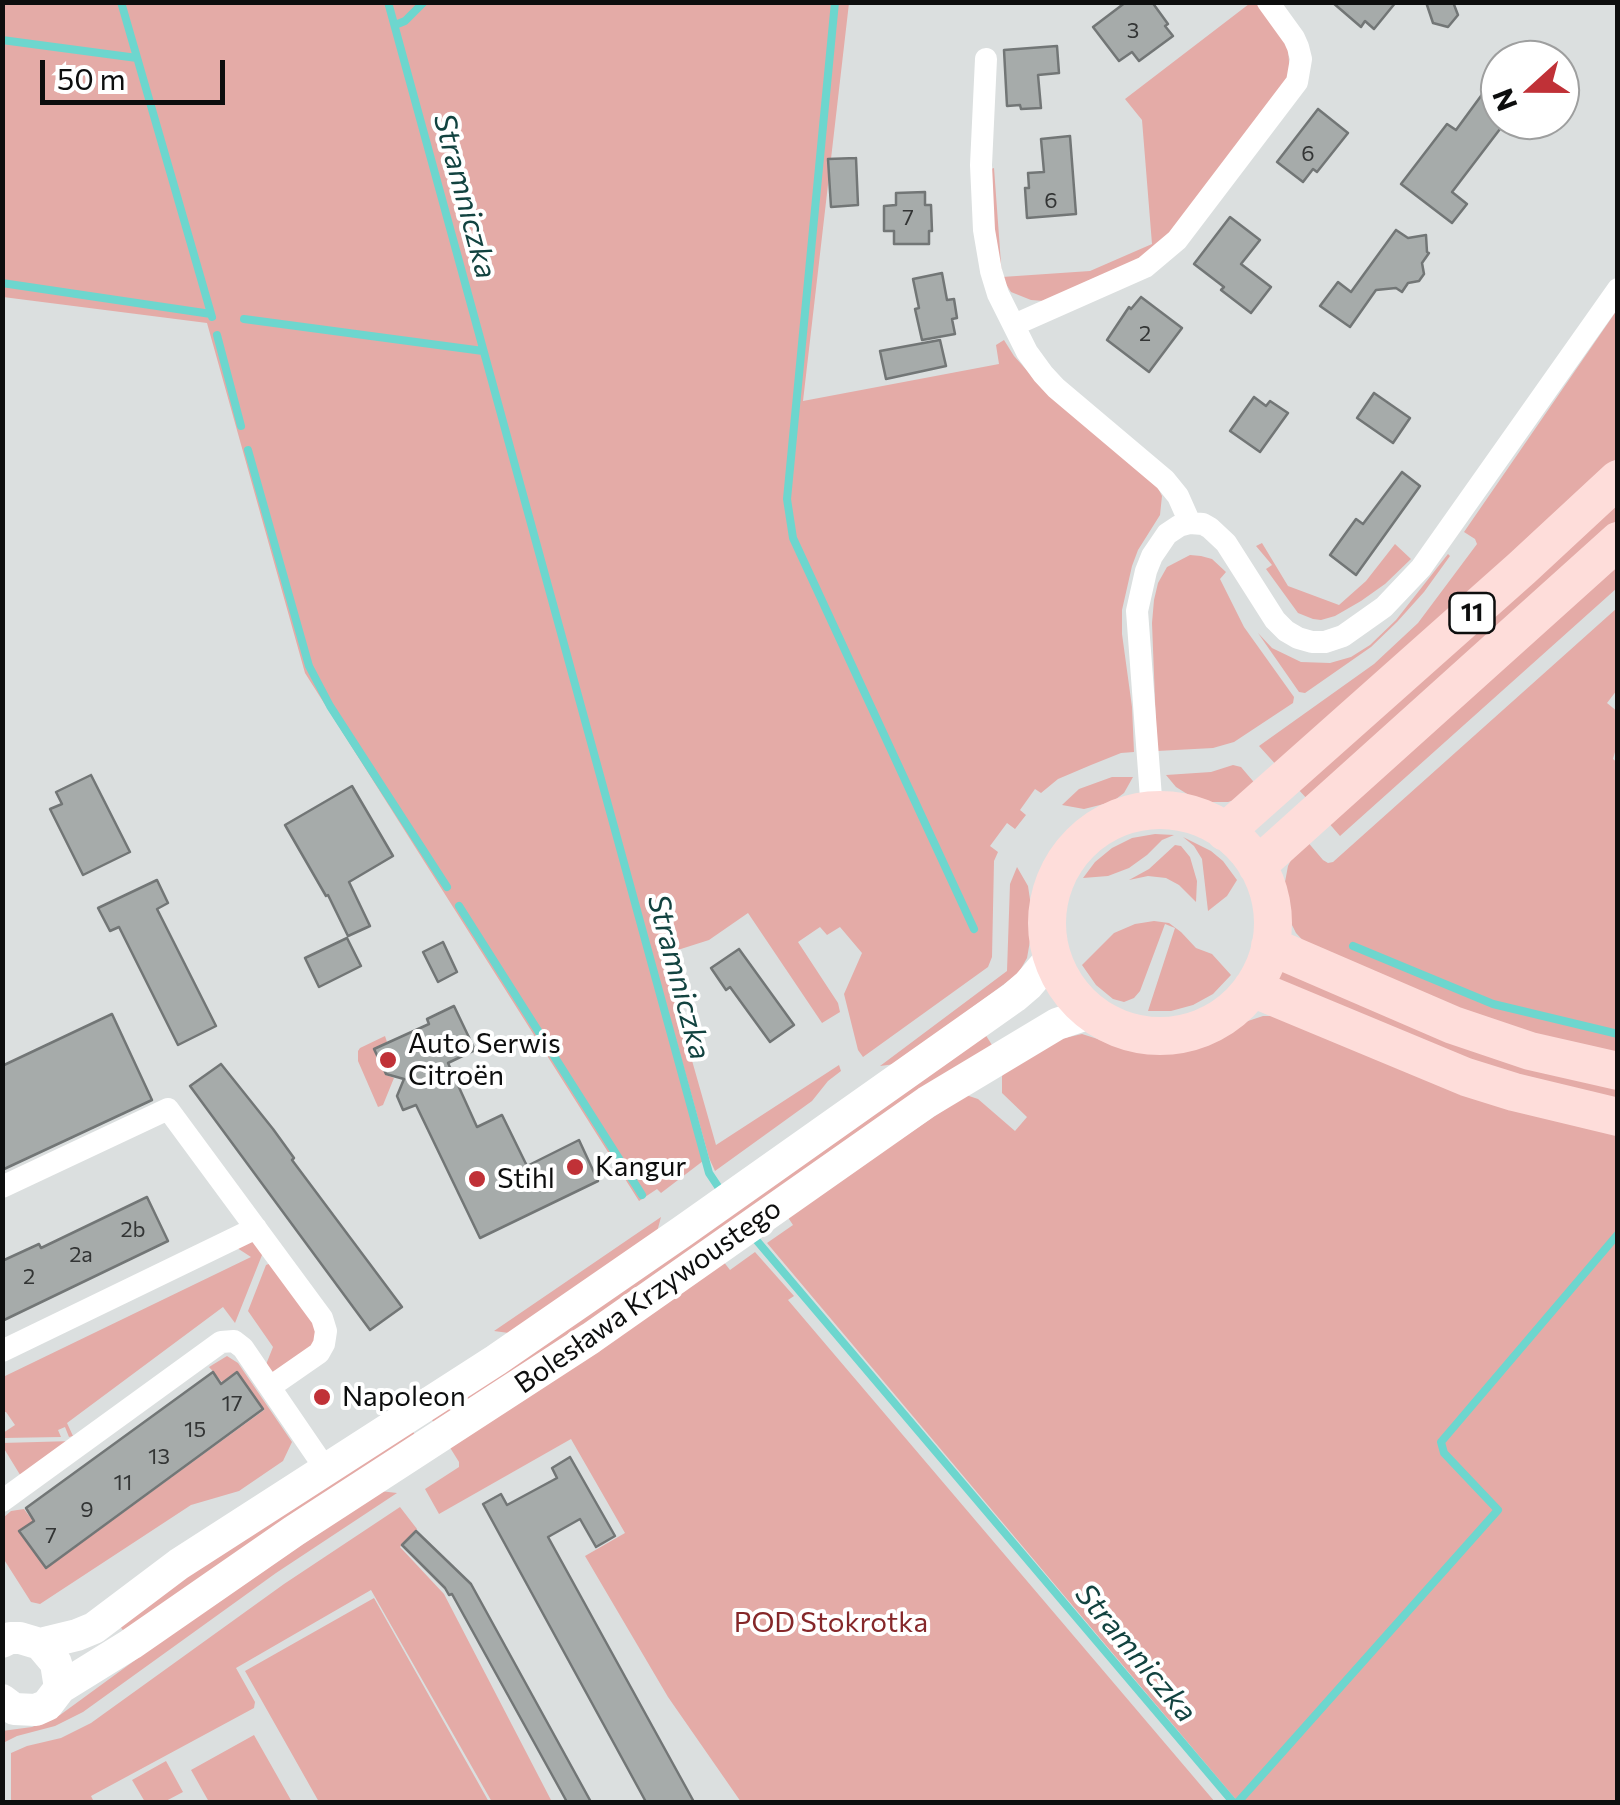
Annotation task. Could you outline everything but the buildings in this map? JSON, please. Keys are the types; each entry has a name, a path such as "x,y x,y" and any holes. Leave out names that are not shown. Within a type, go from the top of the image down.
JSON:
{"main road":[{"name":"11","path":"1226,832 1618,479"},
{"name":"11","path":"1257,866 1618,540"},
{"path":"1152,810 1191,815 1226,832 1257,866 1271,905 1270,946 1252,988 1221,1018 1182,1034 1140,1034 1090,1012 1067,988 1052,957 1047,931 1050,895 1064,863 1101,827 1152,810"},
{"path":"1270,946 1453,1026 1530,1051 1618,1072"},
{"name":"Bolesława Krzywoustego","path":"14,1638 77,1635 94,1628 179,1564 496,1360 726,1199 1014,997 1052,957"},
{"path":"1252,988 1466,1077 1618,1117"},
{"name":"Bolesława Krzywoustego","path":"6,1707 36,1710 47,1705 60,1688 576,1348 958,1082 1057,1024 1090,1012"},
{"path":"14,1638 56,1663 60,1688"}],"street":[{"path":"1014,325 1133,273 1177,240 1297,82 1302,59 1294,38 1268,2"},
{"path":"986,59 981,165 984,230 998,294 1027,352 1043,374 1164,480 1178,496 1190,523"},
{"path":"1152,810 1137,622 1146,571 1161,542 1173,529 1190,523 1202,524 1217,534 1240,563 1286,631 1298,638 1325,642 1343,636 1402,590 1421,568 1618,289"},
{"path":"2,1188 168,1108 322,1318 326,1332 319,1352 270,1388"},
{"path":"2,1351 256,1228"},
{"path":"2,1501 221,1342 234,1341 243,1348 326,1468"}],"green space":[{"path":"3,3 849,3 803,401 999,364 996,345 1004,340 1048,394 1158,488 1162,496 1160,515 1132,566 1122,610 1134,752 1121,753 1058,779 1041,793 1035,789 1020,810 1026,815 1015,829 1007,823 990,846 998,852 994,861 992,957 988,967 863,1057 844,994 862,953 840,927 827,935 820,927 798,942 838,1003 840,1012 822,1023 748,913 709,940 662,955 716,1145 839,1065 841,1071 812,1101 715,1171 581,699 576,699 703,1161 661,1193 657,1189 639,1201 305,673 207,323 3,297"},
{"path":"1248,3 1256,3 1283,38 1290,74 1169,235 1145,257 1044,301 1011,292 997,270 988,170 994,168 1002,277 1090,271 1152,244 1142,120 1125,99"},
{"path":"1617,310 1617,458 1279,768 1259,746 1374,664 1418,623 1477,544 1464,532"},
{"path":"1617,500 1617,520 1309,801 1297,788"},
{"path":"1262,543 1288,586 1339,605 1366,581 1395,544 1411,559 1361,601 1321,620 1298,613 1266,569 1272,565 1256,546"},
{"path":"1448,554 1424,592 1397,622 1371,647 1305,693 1299,692 1258,633 1272,648 1301,662 1330,663 1351,657 1396,620"},
{"path":"1190,555 1212,559 1226,572 1220,579 1244,627 1294,697 1293,703 1234,742 1213,748 1157,751 1154,600 1167,567"},
{"path":"1617,561 1617,588 1340,836 1327,821"},
{"path":"1617,608 1617,690 1607,703 1618,712 1613,759 1618,763 1617,1058 1516,1032 1308,946 1290,921 1285,882 1294,854 1306,840 1323,860 1333,862"},
{"path":"1233,765 1241,767 1258,787 1228,802 1192,797 1166,775 1211,772"},
{"path":"1112,777 1133,777 1124,793 1112,802 1084,809 1062,805 1079,789"},
{"path":"1174,835 1162,840 1129,868 1108,876 1083,878 1112,848 1132,838"},
{"path":"1183,837 1211,851 1237,880 1227,896 1208,911 1202,859"},
{"path":"1175,845 1190,857 1197,881 1196,902 1166,878 1129,880 1149,869"},
{"path":"1017,867 1028,886 1031,906 1027,958 1018,974 895,1064 880,1066 1007,971 1010,884"},
{"path":"1154,921 1169,923 1181,932 1196,948 1212,954 1231,975 1213,994 1193,1005 1171,1011 1148,1011 1175,928 1165,924 1140,991 1124,1002 1113,999 1096,985 1082,965 1114,933"},
{"path":"1281,968 1617,1085 1617,1103 1510,1077 1275,980"},
{"path":"1263,1016 1281,1016 1617,1131 1617,1802 1238,1802 767,1243 793,1225 787,1216 966,1095 978,1099 1015,1131 1027,1117 1002,1093 1002,1076 1052,1041 1082,1034 1135,1051 1171,1052 1207,1044"},
{"path":"985,1034 992,1045 582,1327 434,1423 430,1417"},
{"path":"385,1036 387,1042 374,1049 386,1075 394,1078 383,1105 378,1107 358,1061 358,1051"},
{"path":"661,1217 657,1232 509,1333 494,1331"},
{"path":"253,1241 264,1250 235,1323 223,1307 67,1423 73,1436 69,1437 65,1427 58,1430 61,1437 3,1438 3,1433 15,1425 3,1412 3,1377 251,1257 234,1246"},
{"name":"POD Stokrotka","path":"755,1252 794,1296 788,1300 1215,1802 741,1802 668,1697 585,1556 625,1533 571,1439 439,1514 425,1489 459,1467 449,1446 723,1261 730,1270"},
{"path":"274,1262 315,1318 316,1346 272,1373 265,1367 273,1347 248,1311 266,1265"},
{"path":"227,1356 238,1363 292,1442 283,1461 239,1491 191,1505 40,1604 31,1602 3,1558 3,1518 11,1511 24,1509 33,1521 19,1532 47,1568 264,1410 237,1371 222,1382 209,1367"},
{"path":"411,1429 416,1436 124,1632 120,1626 174,1584"},
{"path":"73,1441 22,1478 2,1443"},
{"path":"380,1491 397,1493 276,1573 83,1712 3,1743 2,1731 32,1727 60,1715"},
{"path":"400,1507 417,1529 400,1547 444,1594 552,1802 492,1802 371,1590 236,1668 255,1702 254,1708 91,1796 94,1802 11,1802 11,1753 61,1738 91,1723 284,1584"},
{"path":"374,1598 489,1802 319,1802 245,1671"},
{"path":"254,1735 292,1802 209,1802 191,1770"},
{"path":"166,1761 183,1792 164,1802 145,1802 132,1780"}],"waterway":[{"path":"121,2 212,317"},
{"name":"Stramniczka","path":"388,2 709,1173 721,1191"},
{"path":"395,25 405,21 424,2"},
{"path":"835,2 787,499 793,538 974,929"},
{"path":"2,40 137,58"},
{"path":"2,283 211,314"},
{"path":"244,319 483,351"},
{"path":"217,335 241,426"},
{"path":"248,450 309,666 330,706 447,887"},
{"path":"459,906 642,1195"},
{"path":"1353,946 1493,1004 1618,1034"},
{"path":"1238,1802 1498,1510 1444,1453 1441,1442 1618,1234"},
{"name":"Stramniczka","path":"752,1235 1233,1802"}],"place":[{"name":"Auto Serwis Citroën","path":"388,1060"},
{"name":"Kangur","path":"575,1167"},
{"name":"Stihl","path":"477,1179"},
{"name":"Napoleon","path":"322,1397"}]}
